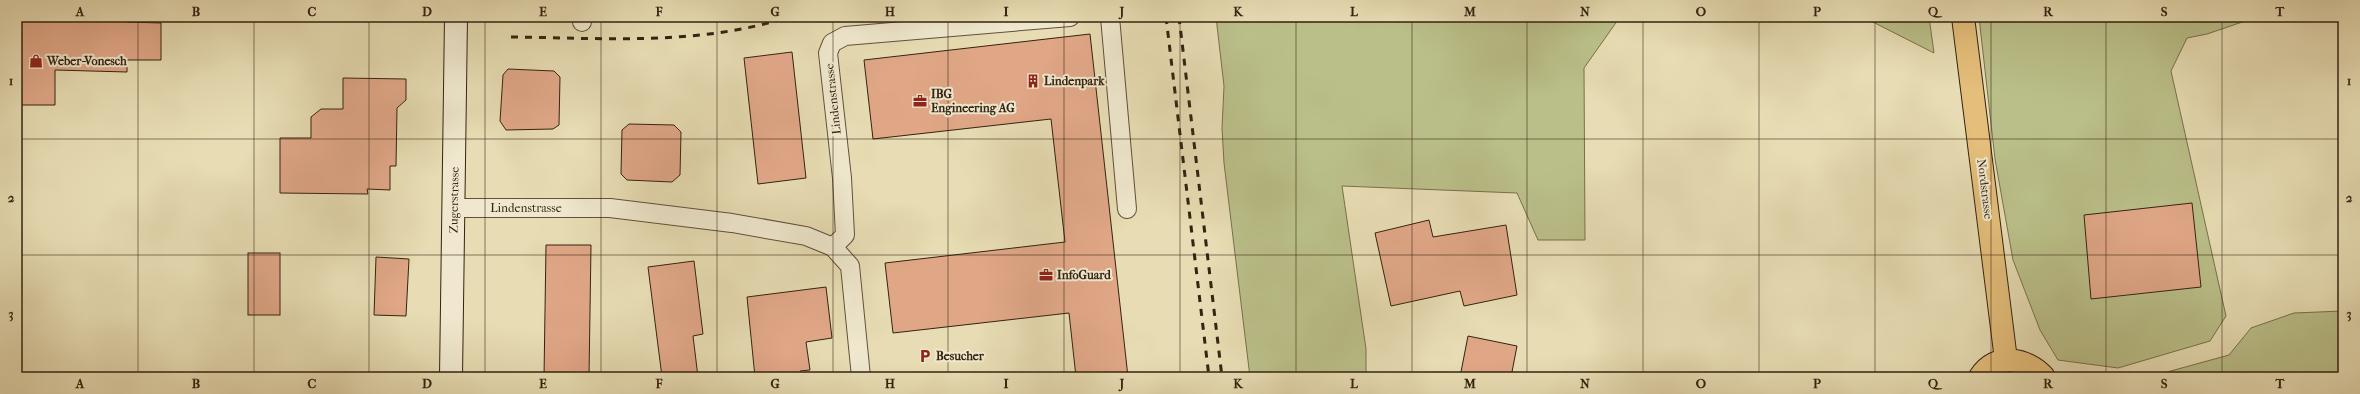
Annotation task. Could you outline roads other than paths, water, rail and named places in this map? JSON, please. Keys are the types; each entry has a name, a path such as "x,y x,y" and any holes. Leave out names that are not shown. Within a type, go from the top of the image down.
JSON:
{"main road":[{"name":"Nordstrasse","path":"1963,17 2006,360"},
{"name":"Zugerstrasse","path":"451,377 456,20"},
{"path":"1980,377 1994,364 2006,360 2029,364 2044,377"}],"street":[{"name":"Lindenstrasse","path":"833,247 845,234 842,178 828,53 832,43 845,36 1070,17"},
{"path":"1110,17 1127,209"},
{"name":"Lindenstrasse","path":"454,208 610,208 732,224 806,236 833,247 850,266 861,377"}],"railway":[{"path":"511,37 616,39 686,36 755,26 789,17"},
{"path":"1166,17 1209,377"},
{"path":"1179,17 1222,377"}],"place":[{"name":"Weber-Vonesch","path":"36,61"},
{"name":"Lindenpark","path":"1033,81"},
{"name":"IBG Engineering AG","path":"920,101"},
{"name":"InfoGuard","path":"1046,275"},
{"name":"Besucher","path":"925,356"}]}
